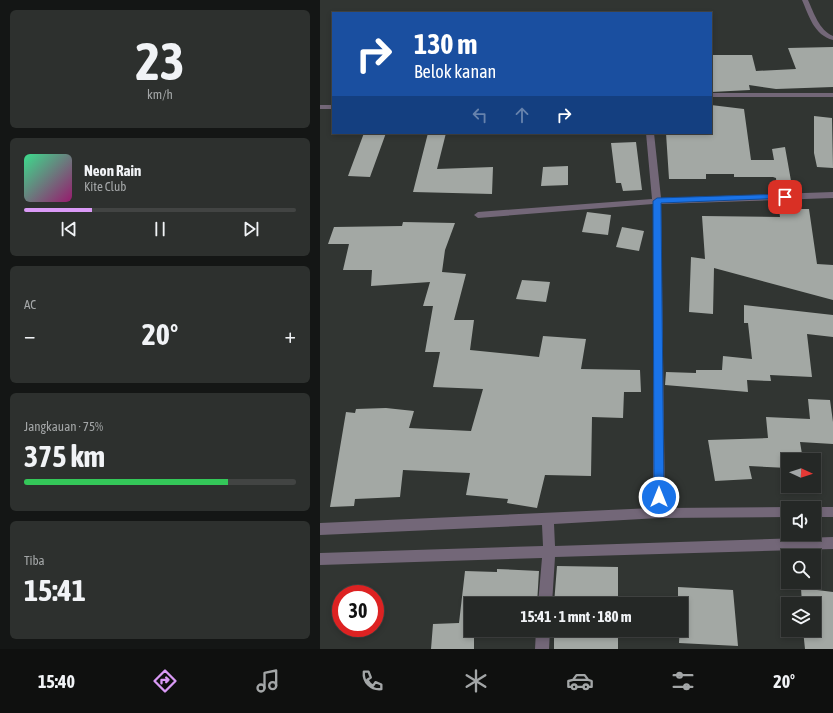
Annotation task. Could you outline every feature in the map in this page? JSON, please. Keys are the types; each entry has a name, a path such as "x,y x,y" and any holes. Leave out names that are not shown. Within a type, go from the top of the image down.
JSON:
{"street":[{"path":"805,0 820,30 833,38"},
{"path":"712,95 833,95"},
{"path":"320,107 332,107"},
{"path":"650,134 657,201 659,513"},
{"path":"478,215 657,201 833,195"},
{"path":"320,529 659,513 781,512"},
{"path":"821,512 833,512"},
{"path":"546,597 549,552 548,519"},
{"path":"320,559 833,542"},
{"path":"542,649 543,637"}],"building":[{"path":"833,47 833,87 776,89 749,85 750,90 712,92 712,55 752,55 756,71 796,69 788,48"},
{"path":"712,105 744,109 751,160 774,160 772,149 785,147 793,192 777,192 776,178 773,177 734,177 734,174 706,174 706,179 669,179 666,134 712,134"},
{"path":"814,116 832,118 833,168 817,167 814,153"},
{"path":"364,134 386,134 370,177 348,176"},
{"path":"428,134 446,134 437,169 493,167 492,194 413,192"},
{"path":"636,142 642,190 623,191 621,183 616,183 611,143"},
{"path":"568,166 568,185 541,186 543,167"},
{"path":"778,201 794,201 795,209 809,209 817,264 833,265 833,300 714,268 713,314 689,312 691,257 705,259 702,216 780,217"},
{"path":"587,212 611,215 608,235 582,232"},
{"path":"403,222 455,223 445,250 442,272 466,274 454,320 474,320 470,350 539,357 543,336 586,339 581,369 640,370 641,392 624,392 623,418 592,417 591,476 545,475 537,508 507,503 508,499 466,495 470,473 403,470 400,497 355,499 354,506 330,507 346,412 355,413 356,409 386,408 414,411 409,428 471,431 483,389 433,387 440,352 425,352 433,306 423,306 430,282 371,286 372,270 343,270 349,244 328,244 334,227 402,226"},
{"path":"622,227 644,231 639,251 616,247"},
{"path":"522,280 550,282 546,302 516,299"},
{"path":"744,305 833,315 833,337 807,334 812,377 770,375 771,381 747,380 748,392 665,385 666,372 696,373 696,370 722,370 723,356 752,359 748,323 744,323"},
{"path":"808,399 830,400 833,422 833,444 800,442 802,453 781,453 781,468 749,466 752,479 715,481 708,440 768,438 766,417 810,419"},
{"path":"557,566 618,567 618,597 555,597"},
{"path":"497,569 539,571 537,597 464,597 464,637 474,637 474,649 431,649 433,624 459,623 465,571 497,572"},
{"path":"678,587 733,590 738,646 679,643 679,637 688,637 688,597 678,597"},
{"path":"801,589 833,592 833,649 805,649 804,637 821,637 821,597 802,597"},
{"path":"618,637 618,649 554,649 554,638 551,638"}],"route":[{"path":"659,497 657,201 785,197"}]}
